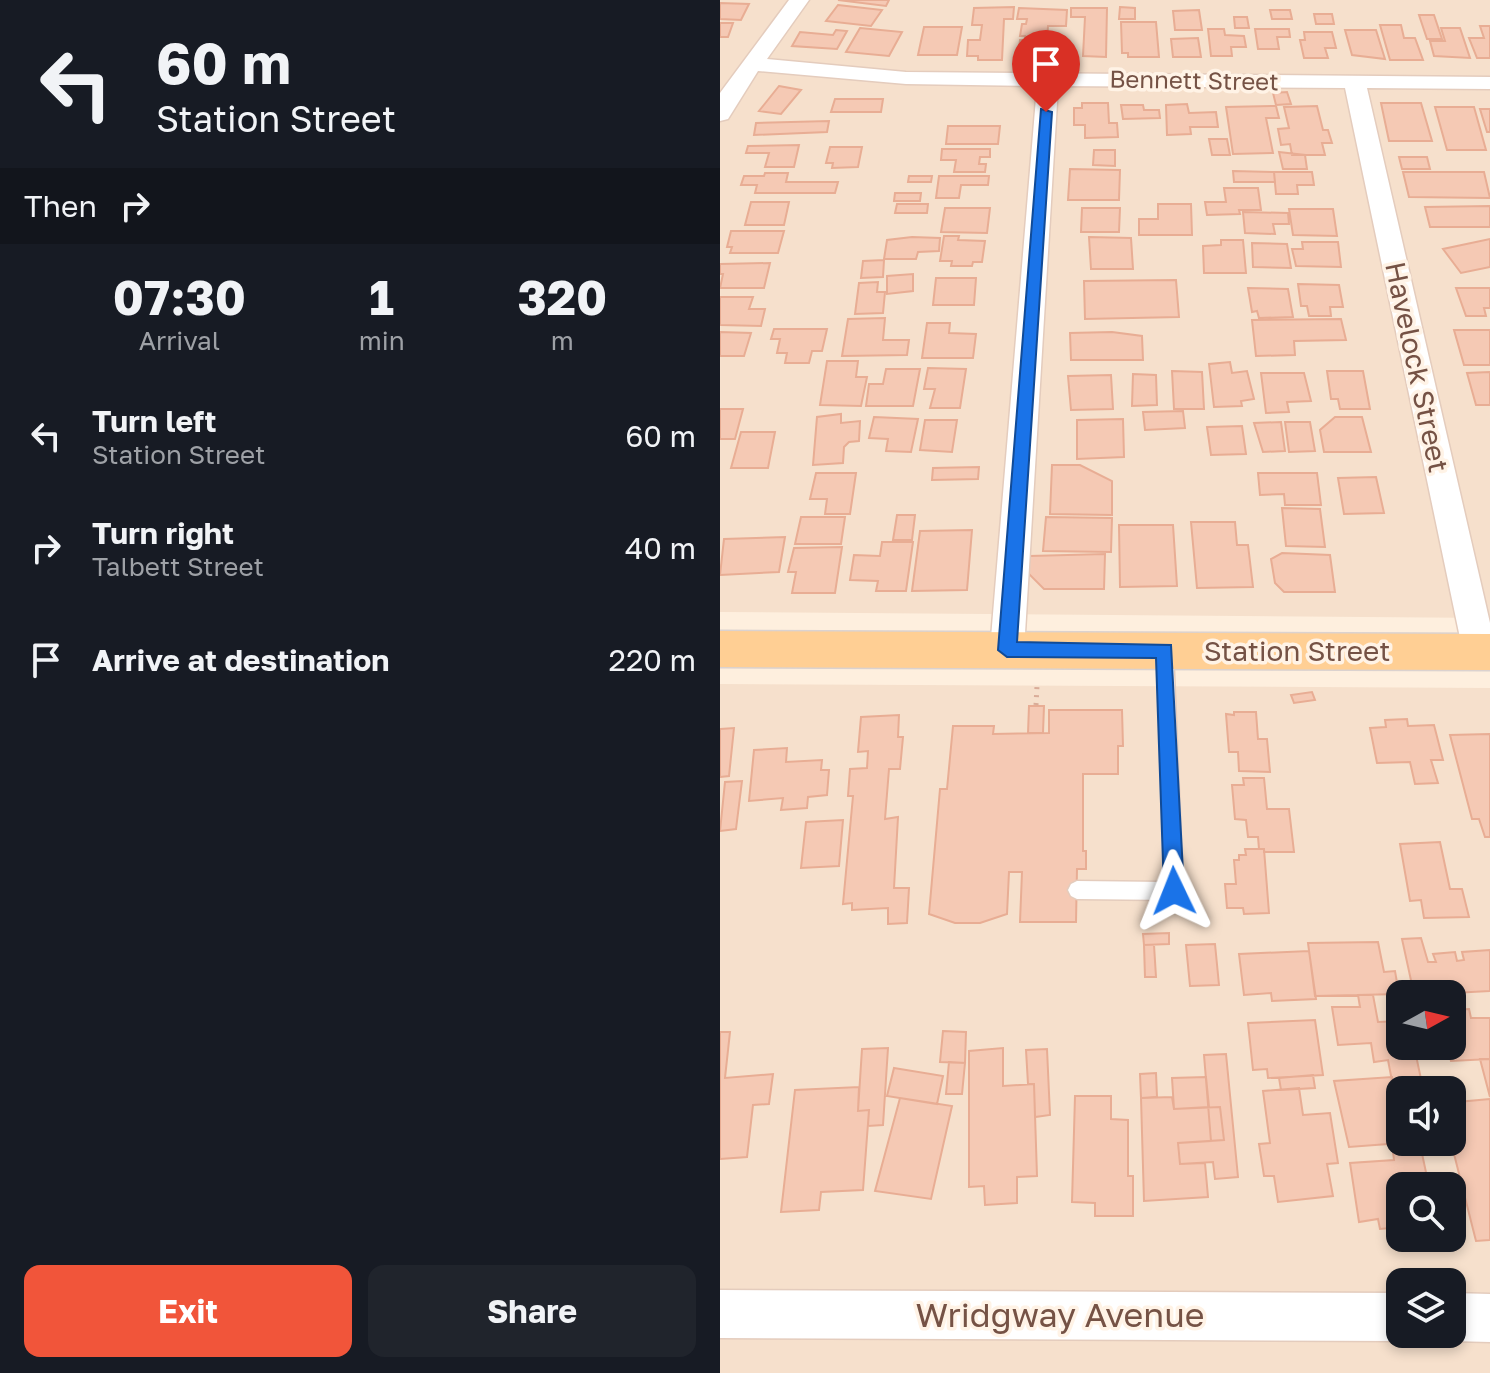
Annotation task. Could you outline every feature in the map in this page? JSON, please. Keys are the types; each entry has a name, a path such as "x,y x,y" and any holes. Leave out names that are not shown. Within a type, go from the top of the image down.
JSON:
{"main road":[{"name":"Station Street","path":"720,649 1485,652"}],"street":[{"path":"720,114 726,100 799,0"},
{"name":"Bennett Street","path":"754,64 906,78 1490,83"},
{"path":"1007,650 1048,80"},
{"name":"Havelock Street","path":"1355,83 1485,652"},
{"name":"Wridgway Avenue","path":"720,1314 1386,1317"},
{"path":"1466,1317 1490,1318"}],"lane":[{"path":"1077,890 1174,891 1165,650"}],"path":[{"path":"1036,705 1037,686"}],"shaded area":[{"path":"720,0 1490,0 1490,618 720,612"},
{"path":"720,684 1490,688 1490,1373 720,1373"}],"building":[{"path":"838,0 889,0 886,6"},
{"path":"720,3 749,4 741,20 720,19"},
{"path":"838,5 882,10 871,26 826,21"},
{"path":"1014,7 1013,19 1004,19 1002,60 978,60 978,56 967,56 968,40 980,40 982,25 972,25 974,8"},
{"path":"1120,7 1135,8 1135,19 1119,19"},
{"path":"1019,8 1067,10 1066,26 1048,26 1047,40 1053,40 1051,58 1018,58 1020,40 1025,40 1025,36 1020,36 1022,24 1026,24 1027,19 1017,19"},
{"path":"1071,8 1107,8 1106,57 1083,56 1085,17 1071,17"},
{"path":"1199,10 1202,30 1175,30 1173,11"},
{"path":"1270,10 1290,10 1292,19 1272,19"},
{"path":"1314,14 1332,14 1334,24 1316,24"},
{"path":"1419,15 1434,15 1442,39 1427,39"},
{"path":"1234,17 1247,17 1249,28 1235,28"},
{"path":"1121,22 1156,22 1159,57 1128,57 1128,53 1122,53"},
{"path":"720,23 733,23 728,37 720,37"},
{"path":"1380,25 1401,25 1404,38 1415,38 1423,60 1390,60"},
{"path":"1480,26 1490,26 1490,58 1477,58 1469,38 1484,38"},
{"path":"924,27 962,27 957,55 918,55"},
{"path":"860,28 902,32 889,56 846,52"},
{"path":"1441,28 1460,28 1470,58 1434,56 1430,41 1445,41"},
{"path":"1208,29 1224,29 1225,35 1244,36 1246,47 1231,47 1232,56 1211,56"},
{"path":"1255,29 1289,29 1290,37 1277,37 1279,49 1258,49"},
{"path":"836,30 847,31 837,49 792,46 800,32 833,35"},
{"path":"1345,30 1376,30 1385,59 1352,55"},
{"path":"1304,32 1332,32 1336,48 1325,48 1328,58 1304,58 1300,40 1305,40"},
{"path":"1198,38 1201,57 1173,57 1171,39"},
{"path":"779,86 801,90 781,114 759,111"},
{"path":"1287,92 1291,104 1276,105 1273,93"},
{"path":"835,99 883,99 881,112 831,112"},
{"path":"1082,103 1108,103 1109,123 1117,123 1118,137 1085,138 1085,125 1074,125 1074,108 1082,108"},
{"path":"1381,103 1421,103 1432,141 1389,141"},
{"path":"1187,104 1189,113 1216,112 1218,127 1190,127 1191,134 1167,135 1166,105"},
{"path":"1121,105 1143,105 1144,110 1159,110 1160,118 1123,119"},
{"path":"1276,106 1279,118 1266,118 1273,153 1233,154 1226,107"},
{"path":"1317,106 1323,130 1328,130 1332,143 1322,143 1325,155 1292,155 1290,144 1281,145 1278,129 1289,128 1284,107"},
{"path":"1435,107 1474,107 1486,150 1447,150"},
{"path":"1480,109 1490,109 1490,132 1487,132"},
{"path":"829,121 827,132 754,135 756,123"},
{"path":"948,126 1000,126 998,144 946,144"},
{"path":"1209,139 1227,139 1230,155 1212,155"},
{"path":"799,145 794,167 765,167 769,153 746,153 748,146"},
{"path":"830,147 862,147 858,167 832,168 833,163 826,163"},
{"path":"942,149 990,149 990,157 980,157 979,164 986,164 985,172 954,172 956,160 941,160"},
{"path":"1094,150 1115,150 1115,166 1093,165"},
{"path":"1279,152 1305,155 1307,169 1283,169"},
{"path":"1399,157 1427,157 1430,169 1402,169"},
{"path":"1070,169 1120,170 1119,200 1068,200"},
{"path":"1233,171 1274,172 1275,182 1234,182"},
{"path":"1274,172 1312,172 1314,185 1297,185 1298,194 1276,194"},
{"path":"1403,172 1484,172 1490,198 1409,197"},
{"path":"765,173 788,173 786,182 838,182 835,193 755,193 757,185 741,185 744,176 764,176"},
{"path":"909,176 932,176 931,182 908,182"},
{"path":"939,176 989,176 988,185 961,185 959,198 936,198"},
{"path":"1224,188 1258,188 1261,210 1207,215 1205,202 1226,202"},
{"path":"895,193 921,193 920,201 894,201"},
{"path":"751,202 789,202 784,225 745,225"},
{"path":"897,204 928,204 927,213 895,213"},
{"path":"1158,204 1191,204 1192,235 1139,235 1139,219 1158,219"},
{"path":"1490,206 1490,227 1430,227 1425,207"},
{"path":"945,208 990,208 987,233 941,232"},
{"path":"1082,208 1120,208 1119,232 1081,232"},
{"path":"1289,209 1333,209 1337,236 1293,235"},
{"path":"1243,212 1288,213 1289,224 1273,224 1275,234 1245,233"},
{"path":"731,231 784,231 778,253 730,253 732,247 727,247"},
{"path":"944,236 985,241 982,262 973,262 972,266 951,266 952,261 940,261"},
{"path":"1089,237 1131,238 1133,269 1091,269"},
{"path":"940,238 939,251 918,252 916,259 884,259 887,240"},
{"path":"1490,239 1490,267 1461,273 1443,249"},
{"path":"1221,240 1243,240 1246,273 1204,273 1203,246 1221,245"},
{"path":"1302,242 1338,242 1341,267 1296,266 1292,249 1303,249"},
{"path":"1252,243 1287,244 1291,268 1253,267"},
{"path":"884,260 883,277 861,278 863,261"},
{"path":"770,263 764,288 720,288 723,274 720,274 720,264"},
{"path":"913,274 913,291 887,294 887,276"},
{"path":"936,278 976,278 974,305 933,305"},
{"path":"1176,280 1179,317 1085,319 1084,281"},
{"path":"878,282 877,292 885,292 883,313 855,314 859,283"},
{"path":"1298,284 1339,285 1343,307 1330,307 1331,316 1309,316 1307,306 1301,306"},
{"path":"1248,288 1288,289 1293,317 1259,318 1257,311 1252,312"},
{"path":"1456,288 1490,288 1490,308 1484,308 1486,316 1466,316"},
{"path":"720,297 753,297 749,309 765,309 761,326 720,325"},
{"path":"885,318 883,340 909,340 907,355 842,356 848,319"},
{"path":"1341,319 1346,340 1294,341 1295,355 1256,356 1252,320"},
{"path":"927,323 950,323 949,333 976,334 973,358 922,358"},
{"path":"774,329 827,329 822,351 812,351 809,363 785,363 787,353 777,353 780,339 771,339"},
{"path":"1454,330 1490,330 1490,365 1464,365"},
{"path":"720,332 751,333 744,356 720,356"},
{"path":"1112,332 1142,336 1143,360 1071,360 1070,333"},
{"path":"827,361 858,361 856,377 867,377 861,406 820,405"},
{"path":"1230,362 1232,373 1247,371 1254,399 1241,401 1242,406 1214,407 1209,364"},
{"path":"928,368 966,369 960,408 930,408 935,389 924,389"},
{"path":"886,369 920,369 913,406 866,406 869,384 883,384"},
{"path":"1172,371 1202,372 1204,409 1174,409"},
{"path":"1327,371 1363,371 1370,409 1340,409 1338,399 1331,399"},
{"path":"1490,372 1490,405 1476,405 1467,373"},
{"path":"1261,373 1304,373 1311,401 1287,402 1289,412 1266,413"},
{"path":"1133,374 1156,375 1157,405 1132,406"},
{"path":"1111,375 1113,409 1071,410 1068,376"},
{"path":"720,409 743,409 735,439 720,439"},
{"path":"1183,411 1185,428 1145,430 1143,412"},
{"path":"841,414 841,423 860,421 859,441 849,442 844,447 843,463 813,465 817,417"},
{"path":"874,417 918,419 911,452 886,451 888,439 869,438"},
{"path":"1335,417 1362,417 1371,452 1324,452 1320,430"},
{"path":"1123,419 1124,457 1077,459 1077,420"},
{"path":"925,420 957,420 952,452 920,450"},
{"path":"1281,422 1285,451 1263,452 1254,423"},
{"path":"1285,422 1310,422 1315,451 1289,452"},
{"path":"1242,426 1246,454 1211,455 1207,427"},
{"path":"741,432 775,432 768,468 731,468"},
{"path":"1052,465 1080,465 1112,481 1112,515 1050,514"},
{"path":"979,467 978,479 932,480 933,468"},
{"path":"816,473 856,473 850,514 825,514 827,499 810,499"},
{"path":"1258,473 1317,473 1321,505 1285,505 1284,494 1260,495"},
{"path":"1376,477 1384,513 1344,514 1338,478"},
{"path":"1282,508 1320,509 1325,547 1286,546"},
{"path":"897,515 915,515 912,540 893,540"},
{"path":"801,517 845,517 841,544 795,544"},
{"path":"1046,517 1112,518 1111,552 1043,551"},
{"path":"1191,522 1235,522 1237,545 1248,545 1253,587 1197,588"},
{"path":"1119,525 1173,525 1177,586 1120,587"},
{"path":"972,530 967,590 912,591 920,531"},
{"path":"785,537 779,572 720,575 724,539"},
{"path":"882,542 913,542 906,591 876,591 878,581 850,580 854,555 880,556"},
{"path":"842,547 835,593 792,593 796,572 788,572 794,548"},
{"path":"1282,553 1330,555 1335,592 1284,592 1275,583 1271,559"},
{"path":"1105,554 1104,589 1044,589 1028,573 1030,556"},
{"path":"1312,692 1315,700 1294,703 1291,695"},
{"path":"1029,706 1044,706 1043,733 1028,733"},
{"path":"1049,710 1122,710 1123,746 1118,746 1118,774 1083,774 1083,851 1086,851 1086,869 1077,869 1076,922 1020,922 1022,872 1009,872 1007,914 980,923 955,923 929,914 940,789 947,789 953,726 994,726 993,734 1049,733"},
{"path":"1234,712 1256,712 1258,739 1267,739 1270,772 1239,771 1238,752 1229,752 1226,714 1234,715"},
{"path":"899,715 898,737 903,737 900,769 889,769 885,819 898,817 894,888 909,888 907,923 888,924 888,908 852,910 852,903 843,904 853,796 848,796 850,769 867,768 868,751 858,752 861,717"},
{"path":"1407,719 1408,726 1434,725 1443,760 1431,760 1438,783 1415,784 1410,762 1377,763 1370,728 1386,727 1385,720"},
{"path":"734,728 729,776 720,777 720,729"},
{"path":"1490,734 1490,837 1485,837 1479,819 1472,819 1450,735"},
{"path":"787,748 786,762 822,760 821,770 829,770 827,795 808,797 807,808 781,810 783,798 749,801 754,750"},
{"path":"1243,778 1264,778 1267,809 1289,809 1294,852 1264,852 1264,849 1259,849 1258,837 1248,837 1246,820 1235,819 1232,785 1244,785"},
{"path":"742,781 736,829 720,831 725,782"},
{"path":"843,820 839,866 801,868 806,822"},
{"path":"1440,842 1450,889 1462,889 1469,917 1424,918 1421,900 1410,901 1400,844"},
{"path":"1245,849 1264,849 1269,913 1244,914 1243,908 1227,908 1225,884 1236,884 1234,860 1239,860 1239,855 1246,855"},
{"path":"1169,933 1169,944 1144,945 1143,934"},
{"path":"1421,938 1428,962 1436,962 1433,954 1455,952 1457,961 1464,960 1462,952 1490,950 1490,991 1466,992 1466,980 1411,980 1402,939"},
{"path":"1378,942 1384,972 1395,971 1397,980 1386,980 1386,994 1315,996 1308,943"},
{"path":"1215,944 1219,985 1190,986 1186,945"},
{"path":"1144,945 1154,945 1156,977 1145,977"},
{"path":"1309,951 1316,999 1272,1001 1271,993 1244,995 1239,954"},
{"path":"1358,995 1373,995 1378,1022 1386,1022 1388,1060 1374,1062 1371,1043 1338,1045 1332,1007 1360,1007"},
{"path":"1466,1009 1469,1009 1471,1018 1490,1018 1490,1059 1451,1061 1466,1060"},
{"path":"1315,1020 1323,1075 1268,1078 1267,1069 1253,1070 1248,1023"},
{"path":"943,1031 966,1032 965,1063 940,1062"},
{"path":"720,1032 730,1032 725,1078 773,1074 769,1104 753,1105 747,1157 720,1159"},
{"path":"888,1048 883,1125 868,1126 869,1110 858,1111 862,1049"},
{"path":"1003,1048 1003,1086 1034,1084 1037,1176 1017,1177 1017,1203 985,1205 984,1186 969,1187 969,1051"},
{"path":"1047,1049 1050,1115 1035,1117 1034,1084 1028,1084 1026,1050"},
{"path":"1226,1054 1238,1177 1215,1179 1213,1162 1180,1164 1178,1143 1211,1141 1204,1055"},
{"path":"1480,1059 1490,1059 1490,1097"},
{"path":"1388,1060 1417,1060 1420,1076 1391,1076"},
{"path":"949,1062 965,1063 962,1094 946,1094"},
{"path":"894,1068 943,1076 937,1104 887,1096"},
{"path":"1156,1073 1157,1097 1141,1098 1140,1074"},
{"path":"1313,1075 1315,1088 1281,1090 1279,1078"},
{"path":"1206,1077 1209,1107 1174,1109 1172,1078"},
{"path":"1386,1077 1386,1144 1349,1147 1334,1081"},
{"path":"859,1087 858,1111 869,1110 863,1190 821,1192 819,1210 781,1212 795,1090"},
{"path":"1299,1088 1303,1115 1330,1113 1338,1163 1327,1164 1333,1196 1278,1202 1274,1176 1264,1176 1259,1144 1270,1143 1263,1091"},
{"path":"1075,1096 1111,1096 1111,1119 1128,1120 1128,1176 1133,1176 1133,1216 1095,1216 1095,1203 1072,1202"},
{"path":"1172,1097 1174,1109 1220,1107 1224,1140 1178,1143 1180,1164 1205,1163 1208,1197 1144,1201 1141,1098"},
{"path":"900,1098 952,1106 931,1199 875,1191"},
{"path":"1490,1099 1490,1240 1476,1241 1466,1201 1466,1172 1459,1172 1455,1156 1466,1156 1466,1101"},
{"path":"1394,1156 1422,1156 1426,1172 1386,1172 1386,1228 1380,1229 1378,1219 1359,1222 1350,1163 1394,1160"}],"route":[{"path":"1046,112 1007,650 1165,650 1174,891"}]}
